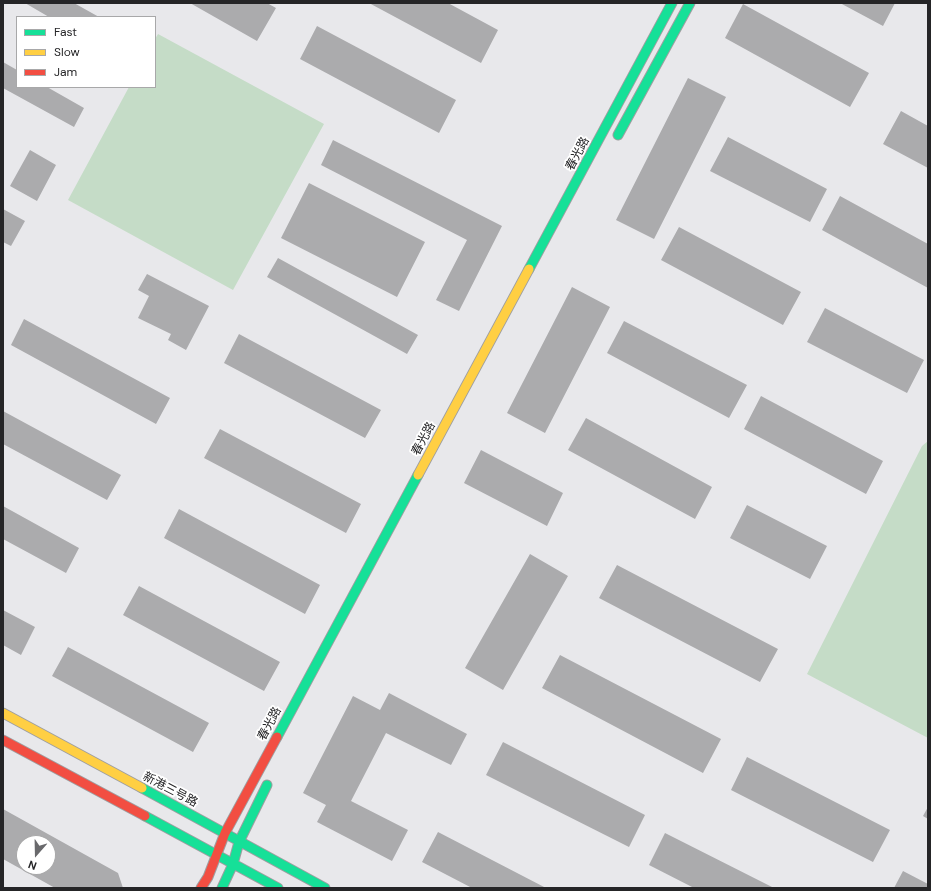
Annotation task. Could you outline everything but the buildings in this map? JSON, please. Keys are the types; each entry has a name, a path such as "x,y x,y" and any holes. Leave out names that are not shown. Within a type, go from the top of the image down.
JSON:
{"street":[{"name":"春光路","path":"201,888 208,877 225,833 672,3"},
{"path":"614,143 690,3"},
{"name":"新港三号路","path":"3,713 325,888"},
{"path":"3,740 278,888"},
{"path":"222,888 233,864 238,842 271,778"}],"green space":[{"path":"158,34 324,124 233,290 68,200 128,88 156,88 156,37"},
{"path":"928,441 928,738 807,674 922,446"}],"traffic: fast":[{"path":"529,269 672,3"},
{"path":"618,135 690,3"},
{"path":"277,737 418,475"},
{"path":"222,888 233,864 239,842 267,785"},
{"path":"142,788 325,888"},
{"path":"145,816 278,888"}],"traffic: slow":[{"path":"418,475 529,269"},
{"path":"3,713 142,788"}],"traffic: jam":[{"path":"201,888 208,877 225,833 277,737"},
{"path":"3,740 145,816"}]}
